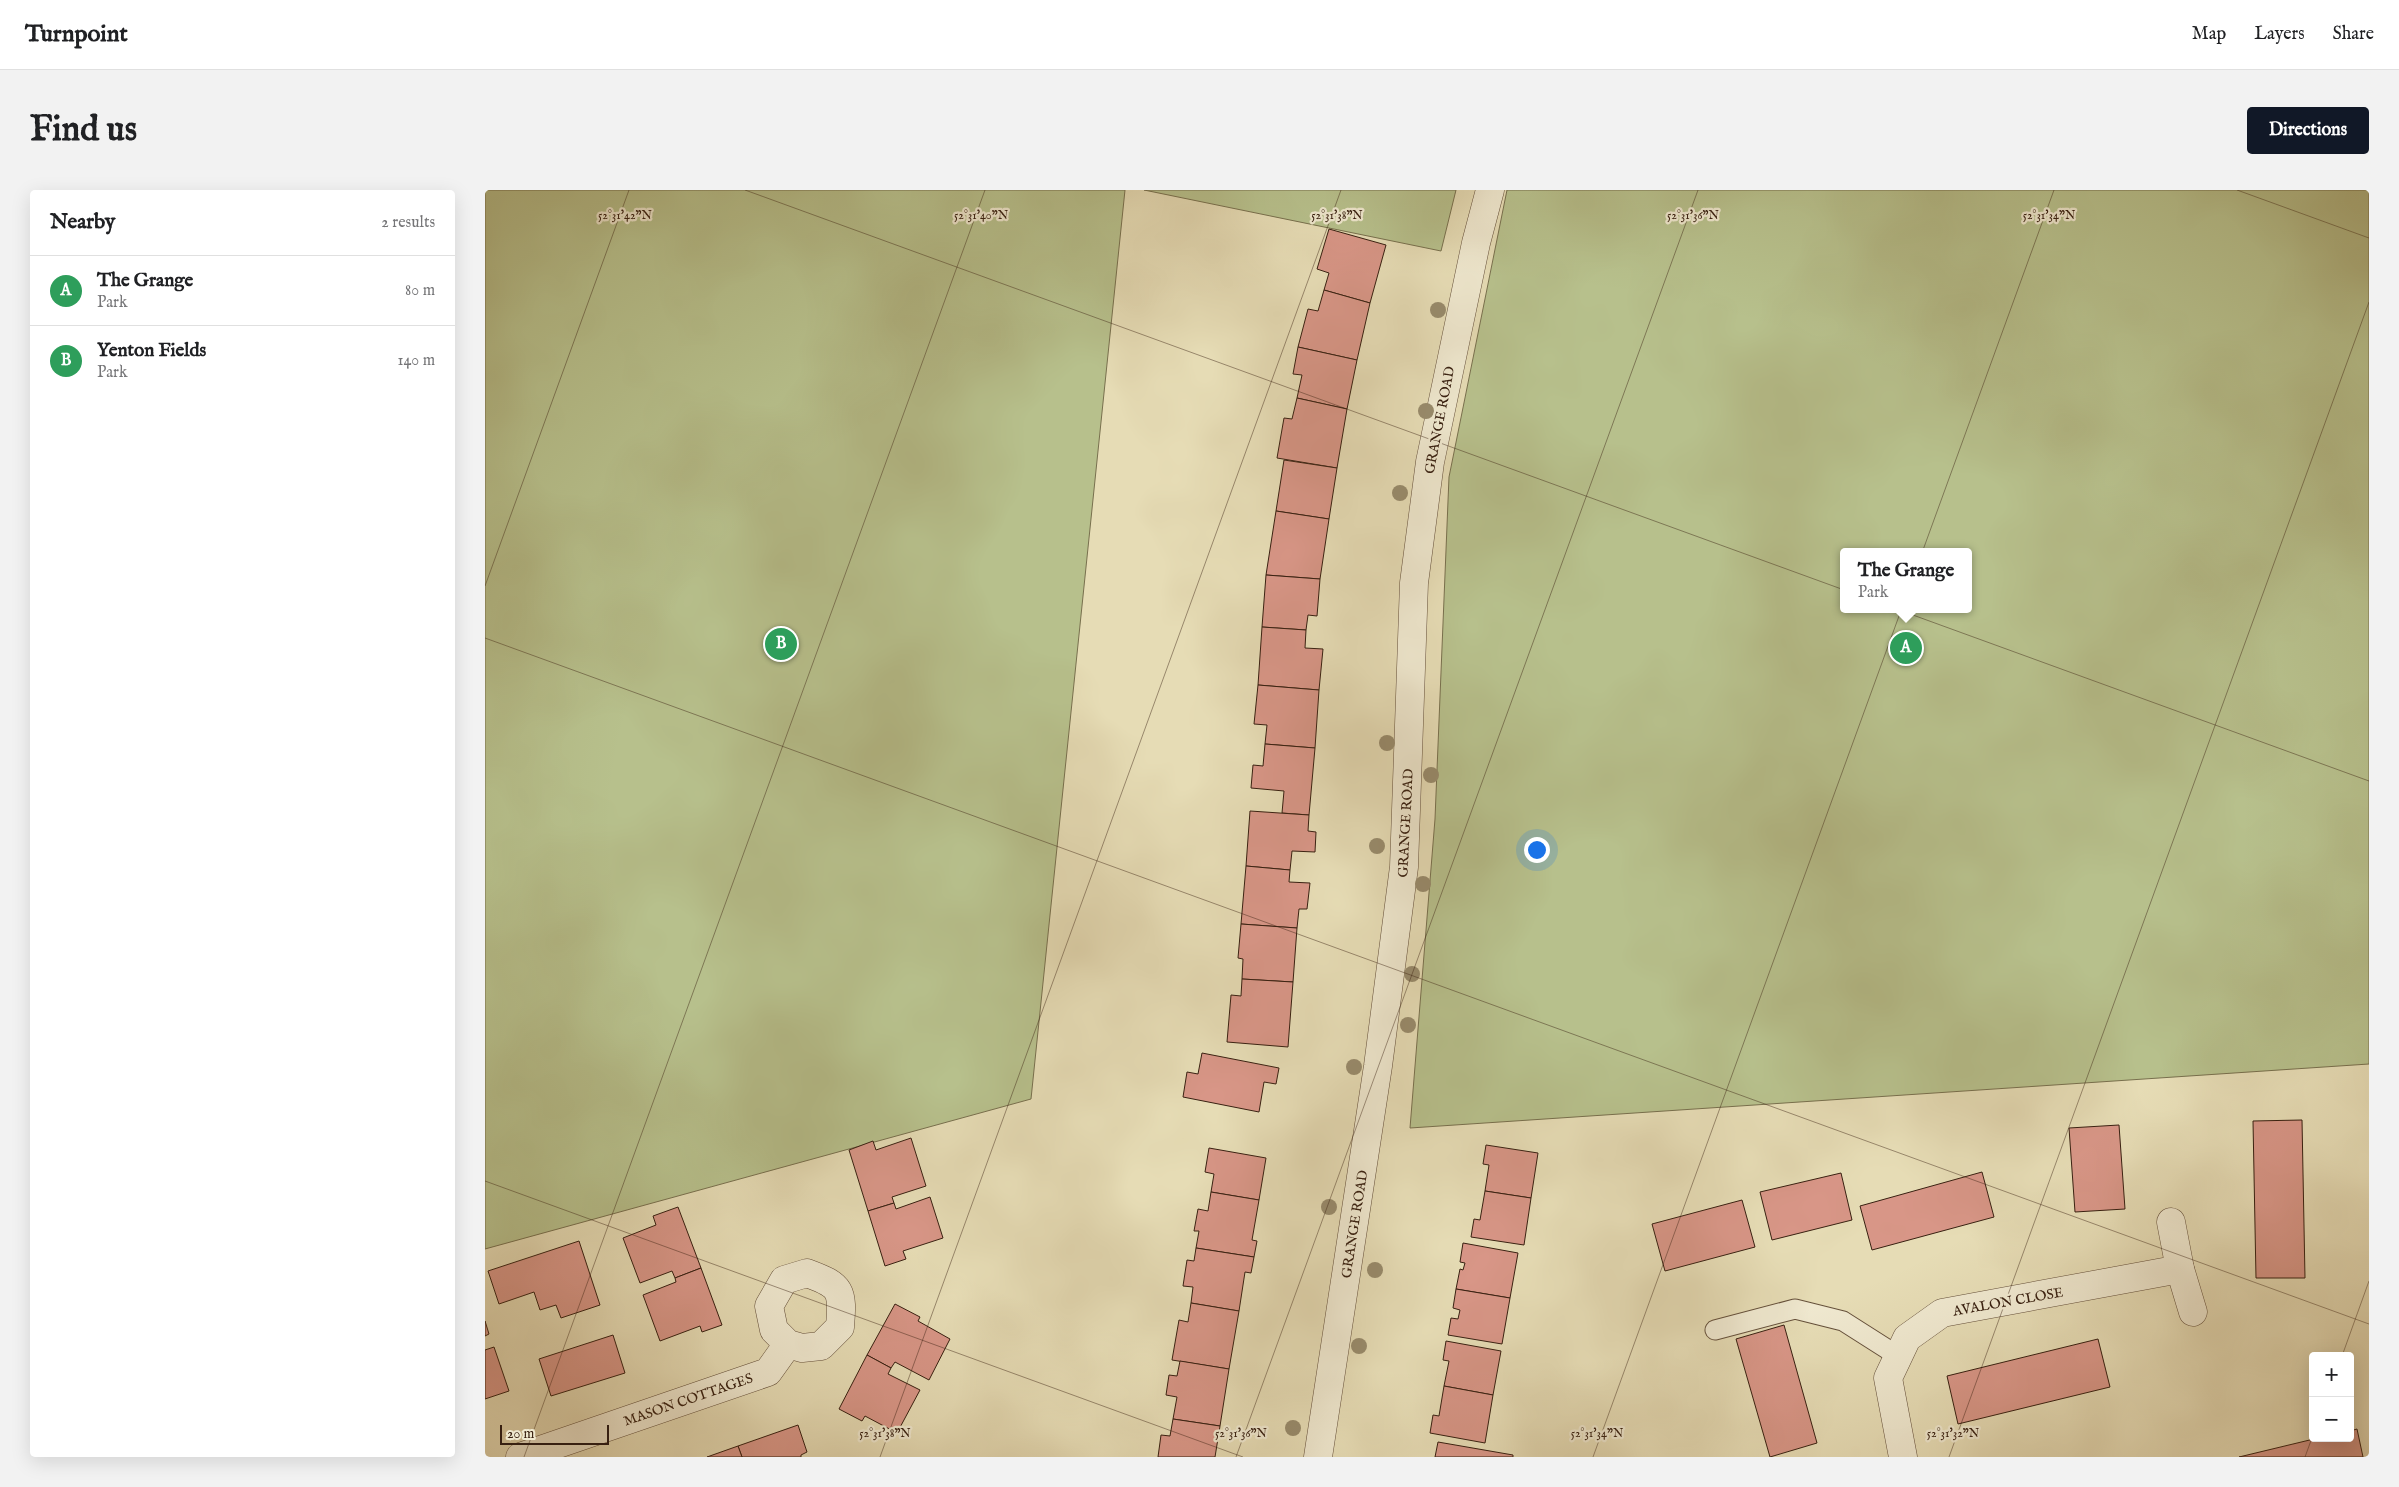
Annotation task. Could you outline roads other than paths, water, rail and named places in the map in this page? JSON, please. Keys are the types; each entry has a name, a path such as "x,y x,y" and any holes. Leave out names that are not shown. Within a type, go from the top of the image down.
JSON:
{"street":[{"name":"GRANGE ROAD","path":"1318,1457 1379,1066 1404,867 1414,583 1430,462 1489,190"},
{"path":"2171,1222 2180,1269 2193,1312"},
{"name":"AVALON CLOSE","path":"1903,1457 1888,1378 1907,1338 1943,1313 2180,1269"},
{"name":"MASON COTTAGES","path":"520,1457 768,1372 788,1344"}],"lane":[{"path":"1715,1330 1795,1309 1843,1321 1898,1356"}],"place":[{"name":"Yenton Fields","path":"781,644"},
{"name":"The Grange","path":"1906,648"}]}
